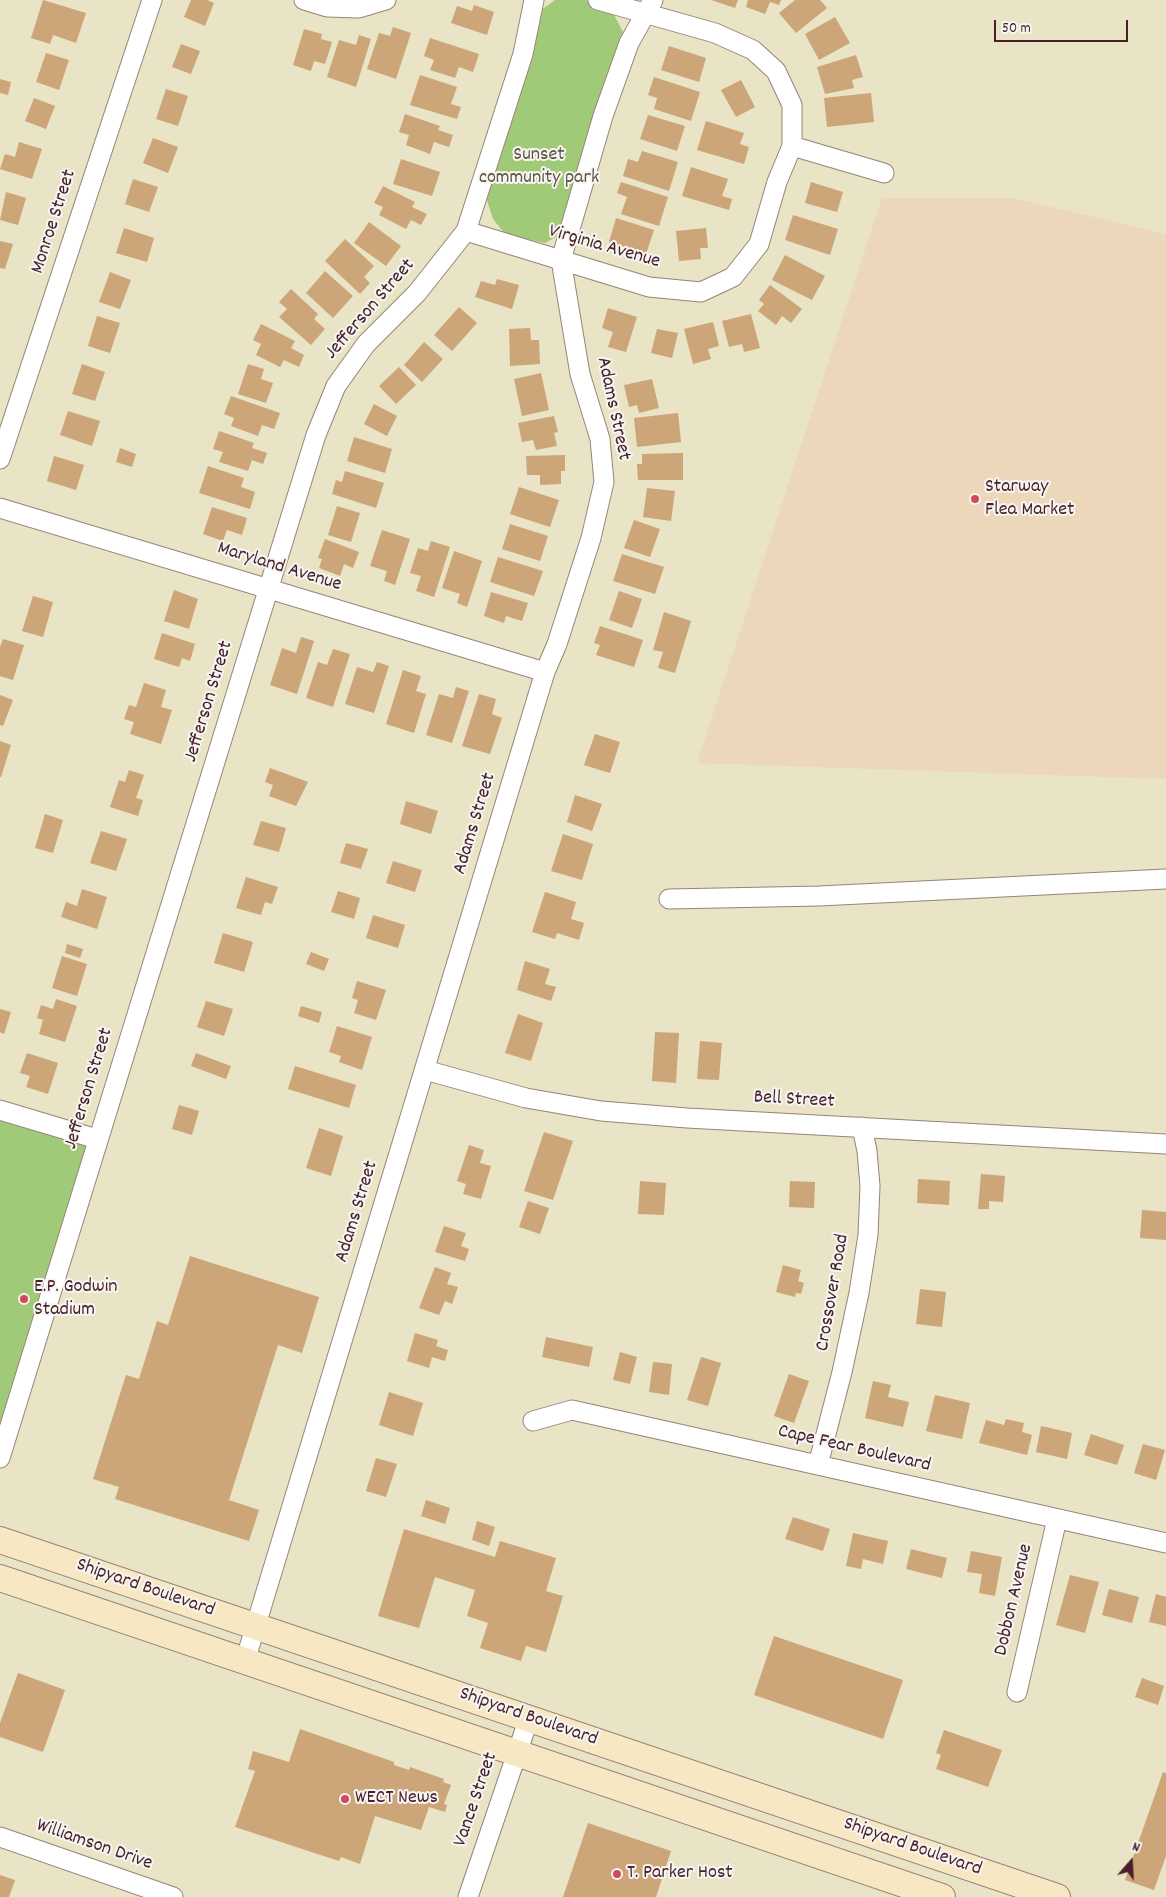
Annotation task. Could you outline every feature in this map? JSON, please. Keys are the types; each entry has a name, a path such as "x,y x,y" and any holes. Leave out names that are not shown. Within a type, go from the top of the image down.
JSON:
{"main road":[{"name":"Shipyard Boulevard","path":"0,1540 1057,1897"},
{"name":"Shipyard Boulevard","path":"0,1578 942,1897"}],"street":[{"name":"Monroe Street","path":"0,458 152,0"},
{"path":"304,0 328,7 360,8 386,0"},
{"name":"Jefferson Street","path":"0,1458 316,435 336,386 366,344 417,293 466,230 523,54 534,0"},
{"name":"Virginia Avenue","path":"466,230 649,287 701,292 733,276 758,244 777,182 792,146 792,105 776,71 753,50 649,6 598,0"},
{"name":"Adams Street","path":"245,1662 545,672 557,644 591,538 604,482 600,440 580,374 561,260 603,116 628,43 649,6"},
{"path":"792,146 884,173"},
{"name":"Maryland Avenue","path":"0,508 545,672"},
{"path":"668,899 819,896 1166,879"},
{"name":"Bell Street","path":"425,1070 526,1098 601,1111 687,1118 1166,1144"},
{"path":"0,1110 98,1139"},
{"name":"Crossover Road","path":"818,1465 842,1372 859,1293 868,1236 870,1186 867,1151 862,1128"},
{"name":"Cape Fear Boulevard","path":"533,1421 572,1410 1166,1543"},
{"name":"Dobbon Avenue","path":"1017,1692 1057,1519"},
{"name":"Vance Street","path":"468,1897 529,1718"},
{"name":"Williamson Drive","path":"0,1837 173,1897"}],"shaded area":[{"name":"Starway Flea Market","path":"882,198 1013,198 1166,234 1166,779 697,763"}],"green space":[{"name":"Sunset community park","path":"555,0 585,0 610,7 623,32 565,232 545,243 505,234 493,219 486,197 541,10"},
{"name":"E.P. Godwin Stadium","path":"0,1110 97,1139 0,1458"}],"building":[{"path":"43,0 86,13 76,43 53,35 50,44 31,38"},
{"path":"191,0 207,0 214,3 205,26 184,17"},
{"path":"711,0 738,0 735,8"},
{"path":"748,0 781,0 779,5 770,2 765,14 746,7"},
{"path":"795,0 820,0 827,8 796,33 779,13"},
{"path":"474,5 494,12 487,35 451,23 457,6 472,11"},
{"path":"835,17 850,43 819,60 805,34"},
{"path":"393,27 411,33 396,79 367,69 379,33 390,36"},
{"path":"304,29 322,34 321,39 332,42 325,64 314,61 311,71 293,65"},
{"path":"359,35 371,39 356,87 327,77 339,40 356,45"},
{"path":"430,38 479,54 473,72 459,67 455,78 430,70 434,60 424,56"},
{"path":"181,44 200,51 191,74 172,67"},
{"path":"669,46 706,58 699,82 661,70"},
{"path":"46,53 69,60 59,90 36,82"},
{"path":"856,55 863,77 852,80 854,88 825,94 817,67"},
{"path":"420,75 457,87 451,104 461,107 457,119 410,105"},
{"path":"654,77 700,92 691,121 654,109 657,98 648,95"},
{"path":"0,79 11,82 8,95 0,93"},
{"path":"741,80 755,107 736,117 721,90"},
{"path":"166,89 188,96 178,126 156,119"},
{"path":"871,93 874,122 827,127 824,98"},
{"path":"34,98 55,106 46,129 25,121"},
{"path":"405,114 440,126 438,130 453,135 449,147 434,142 430,154 406,145 409,135 399,132"},
{"path":"648,115 685,126 677,151 640,139"},
{"path":"706,121 744,133 740,144 749,147 744,164 697,150"},
{"path":"153,138 178,147 168,173 143,163"},
{"path":"19,142 42,149 32,179 0,169 5,154 15,157"},
{"path":"642,151 678,162 669,191 623,176 628,159 638,162"},
{"path":"401,159 440,172 432,196 393,184"},
{"path":"691,167 728,179 722,196 732,199 729,210 682,196"},
{"path":"133,179 158,187 149,212 125,204"},
{"path":"621,182 668,197 659,226 621,214 627,197 617,193"},
{"path":"811,182 843,192 837,212 805,203"},
{"path":"383,186 415,202 412,207 427,214 421,225 411,220 406,229 379,215 383,207 374,203"},
{"path":"6,192 26,198 18,225 0,220"},
{"path":"793,215 838,229 830,255 785,240"},
{"path":"616,218 654,230 646,254 609,242"},
{"path":"369,222 401,246 386,266 354,243"},
{"path":"124,228 154,238 147,262 116,253"},
{"path":"706,228 708,248 700,248 701,259 679,261 676,231"},
{"path":"345,239 374,266 364,277 370,283 360,294 325,261"},
{"path":"0,241 13,244 5,269 0,268"},
{"path":"785,255 825,276 812,300 772,280"},
{"path":"325,271 353,296 333,318 306,293"},
{"path":"110,272 131,280 120,309 99,302"},
{"path":"497,279 519,285 512,309 475,297 481,281 495,285"},
{"path":"770,285 802,309 791,323 782,316 776,325 758,311 764,304 759,300"},
{"path":"291,289 318,314 314,319 325,329 311,345 279,317 287,309 279,302"},
{"path":"459,307 477,323 452,351 434,335"},
{"path":"608,308 637,317 626,352 608,347 613,332 602,328"},
{"path":"751,314 760,348 744,352 742,344 729,347 722,321"},
{"path":"97,316 120,323 110,353 88,346"},
{"path":"713,322 719,346 708,349 711,359 693,364 684,329"},
{"path":"261,324 295,341 291,348 304,355 299,367 284,360 280,367 256,355 261,344 253,340"},
{"path":"530,328 531,340 539,340 540,364 510,366 509,329"},
{"path":"657,329 678,333 672,358 651,353"},
{"path":"424,342 443,359 422,382 404,365"},
{"path":"82,364 105,372 95,401 72,394"},
{"path":"248,364 264,369 261,379 273,383 266,403 238,394"},
{"path":"399,367 416,385 396,404 379,386"},
{"path":"541,373 549,410 522,416 514,379"},
{"path":"652,379 659,408 639,413 637,405 629,407 624,385"},
{"path":"231,396 280,413 274,429 262,425 258,436 231,426 234,418 224,414"},
{"path":"374,404 397,416 387,436 364,424"},
{"path":"68,411 100,421 92,446 60,435"},
{"path":"678,413 681,442 637,447 634,418"},
{"path":"554,416 558,432 554,433 557,446 536,450 533,440 522,442 518,423"},
{"path":"219,431 254,443 252,448 267,453 263,464 252,460 248,471 219,462 223,452 213,449"},
{"path":"354,437 392,449 385,473 347,461"},
{"path":"120,448 136,454 132,467 116,462"},
{"path":"683,453 683,480 638,480 637,464 642,464 642,454"},
{"path":"565,455 565,471 561,471 561,484 540,485 540,475 527,475 526,456"},
{"path":"54,456 84,465 76,490 47,481"},
{"path":"208,466 244,478 241,487 255,492 250,509 199,493"},
{"path":"345,471 384,483 376,508 332,494 336,480 342,482"},
{"path":"519,487 559,500 550,527 510,514"},
{"path":"647,488 675,491 671,521 643,517"},
{"path":"337,506 360,513 351,542 328,535"},
{"path":"212,507 247,518 242,535 227,530 223,541 203,534"},
{"path":"634,520 660,529 650,557 624,548"},
{"path":"510,524 548,536 540,561 502,549"},
{"path":"382,530 410,539 395,585 384,581 387,571 370,566"},
{"path":"325,539 359,552 353,568 344,564 340,576 319,568 322,559 318,558"},
{"path":"431,541 450,547 434,597 416,591 421,576 410,573 418,548 428,551"},
{"path":"454,551 482,561 467,607 457,603 460,594 442,588"},
{"path":"622,554 664,567 655,594 613,581"},
{"path":"498,557 543,571 534,596 490,582"},
{"path":"174,590 198,599 189,629 164,621"},
{"path":"619,591 642,599 632,628 609,620"},
{"path":"491,592 528,603 522,621 506,616 504,623 484,616"},
{"path":"33,596 53,602 43,637 22,631"},
{"path":"664,612 691,621 675,673 658,668 663,652 653,650"},
{"path":"600,626 643,640 634,667 596,655 600,645 594,643"},
{"path":"162,633 195,644 190,661 182,658 179,667 154,659"},
{"path":"301,637 314,641 297,694 270,685 282,648 296,653"},
{"path":"3,639 24,645 13,680 0,676 0,647"},
{"path":"333,649 350,654 333,707 306,698 318,662 327,665"},
{"path":"377,662 389,666 374,713 345,704 357,667 373,672"},
{"path":"403,670 421,676 416,691 426,694 414,733 386,724"},
{"path":"144,683 166,690 161,707 172,710 161,744 130,734 134,722 124,719 129,705 136,707"},
{"path":"456,687 469,691 452,743 426,735 439,694 453,698"},
{"path":"479,694 496,699 492,714 502,718 490,754 462,746"},
{"path":"0,695 13,700 3,726 0,725"},
{"path":"595,734 620,742 610,773 584,765"},
{"path":"0,741 11,745 1,777 0,777"},
{"path":"270,768 308,782 296,806 269,796 273,785 265,782"},
{"path":"129,770 144,775 136,798 143,800 138,816 110,807 119,780 125,782"},
{"path":"575,795 602,804 592,831 567,822"},
{"path":"406,801 438,811 431,834 400,824"},
{"path":"45,814 63,820 53,853 35,848"},
{"path":"261,821 286,828 279,852 253,845"},
{"path":"101,831 127,839 116,871 90,863"},
{"path":"563,834 593,844 582,880 551,871"},
{"path":"346,843 368,849 361,869 340,863"},
{"path":"393,861 422,870 415,892 386,883"},
{"path":"246,877 278,887 272,904 265,902 261,915 236,908"},
{"path":"82,889 107,897 97,929 61,917 66,902 77,906"},
{"path":"338,891 360,898 354,919 331,912"},
{"path":"545,892 576,902 571,919 584,923 579,940 557,933 555,939 532,932"},
{"path":"373,915 405,925 398,948 366,938"},
{"path":"223,933 253,942 244,972 214,963"},
{"path":"67,944 83,949 80,958 65,953"},
{"path":"311,952 329,959 324,971 306,964"},
{"path":"62,956 87,964 77,996 52,988"},
{"path":"525,961 550,969 545,984 556,987 551,1001 517,990"},
{"path":"357,981 386,990 376,1020 354,1013 358,1000 352,998"},
{"path":"56,999 77,1006 65,1042 39,1034 43,1020 37,1018 41,1005 53,1009"},
{"path":"206,1001 233,1009 224,1036 197,1027"},
{"path":"301,1006 322,1012 319,1023 298,1016"},
{"path":"0,1009 11,1012 4,1034 0,1032"},
{"path":"518,1014 543,1023 531,1061 505,1053"},
{"path":"337,1026 372,1037 362,1070 339,1062 341,1056 329,1052"},
{"path":"655,1032 679,1033 676,1083 652,1081"},
{"path":"700,1041 722,1043 719,1080 697,1079"},
{"path":"27,1053 58,1063 48,1094 26,1087 30,1076 20,1073"},
{"path":"196,1053 231,1066 226,1079 191,1066"},
{"path":"295,1066 356,1085 349,1108 288,1089"},
{"path":"179,1105 199,1111 192,1135 172,1129"},
{"path":"319,1128 343,1136 331,1176 306,1168"},
{"path":"544,1132 573,1141 553,1200 524,1191"},
{"path":"469,1145 484,1150 480,1163 491,1166 481,1199 463,1194 466,1184 457,1181"},
{"path":"981,1174 1005,1176 1003,1202 989,1201 989,1209 978,1209"},
{"path":"918,1179 950,1181 949,1205 917,1203"},
{"path":"640,1181 666,1183 664,1215 638,1214"},
{"path":"790,1181 815,1182 814,1208 789,1207"},
{"path":"528,1201 549,1208 540,1234 519,1227"},
{"path":"1142,1210 1166,1212 1166,1240 1140,1238"},
{"path":"444,1226 466,1233 461,1246 469,1249 465,1261 435,1252"},
{"path":"190,1256 319,1297 302,1353 278,1345 229,1500 259,1510 249,1541 115,1499 119,1487 93,1479 126,1375 139,1379 157,1321 168,1325"},
{"path":"783,1265 801,1270 798,1281 804,1283 801,1294 796,1293 795,1297 776,1292"},
{"path":"435,1267 451,1273 447,1284 458,1287 452,1304 445,1301 439,1315 419,1308"},
{"path":"920,1289 946,1292 942,1327 916,1324"},
{"path":"415,1333 438,1340 436,1346 448,1350 445,1361 432,1357 429,1368 407,1361"},
{"path":"546,1337 593,1347 589,1367 542,1357"},
{"path":"620,1352 637,1357 630,1384 613,1380"},
{"path":"701,1357 721,1363 708,1406 687,1400"},
{"path":"653,1362 672,1364 669,1395 649,1392"},
{"path":"789,1374 809,1381 794,1423 774,1416"},
{"path":"873,1381 891,1385 888,1397 909,1402 903,1427 865,1418"},
{"path":"389,1392 423,1403 413,1436 379,1425"},
{"path":"935,1395 970,1403 962,1439 926,1431"},
{"path":"1006,1419 1024,1423 1022,1432 1032,1435 1027,1455 979,1443 986,1420 1004,1425"},
{"path":"1041,1426 1072,1433 1067,1459 1036,1452"},
{"path":"1091,1434 1124,1445 1117,1465 1084,1455"},
{"path":"1143,1444 1165,1450 1156,1480 1134,1473"},
{"path":"376,1458 397,1464 386,1497 366,1491"},
{"path":"426,1500 450,1508 445,1524 421,1516"},
{"path":"793,1517 830,1529 823,1551 785,1539"},
{"path":"477,1521 495,1527 489,1546 472,1540"},
{"path":"404,1529 495,1557 500,1541 556,1558 546,1591 563,1596 546,1652 526,1646 521,1661 480,1648 488,1623 467,1616 475,1590 435,1577 419,1628 378,1616"},
{"path":"853,1533 888,1541 883,1564 863,1559 861,1569 846,1566"},
{"path":"911,1549 947,1558 942,1578 906,1569"},
{"path":"971,1551 1002,1557 995,1596 979,1593 982,1574 967,1572"},
{"path":"1070,1575 1099,1582 1085,1633 1056,1625"},
{"path":"1109,1589 1139,1597 1132,1623 1102,1615"},
{"path":"1156,1594 1166,1597 1166,1626 1149,1622"},
{"path":"774,1636 903,1680 883,1739 754,1695"},
{"path":"18,1673 65,1690 43,1752 0,1737 0,1723"},
{"path":"1142,1678 1164,1686 1158,1705 1135,1697"},
{"name":"WECT News","path":"300,1729 394,1762 394,1765 409,1770 410,1767 444,1779 443,1782 451,1785 444,1804 447,1805 445,1812 429,1807 421,1830 375,1816 360,1864 341,1857 339,1861 235,1827 255,1771 248,1769 253,1751 289,1762"},
{"path":"944,1730 1002,1750 988,1787 936,1769 941,1755 936,1753"},
{"path":"1163,1772 1166,1773 1166,1856 1154,1890 1125,1880"},
{"name":"T. Parker Host","path":"588,1823 671,1851 656,1897 563,1897"},
{"path":"0,1875 15,1880 9,1897 0,1897"}],"place":[{"name":"Starway Flea Market","path":"975,499"},
{"name":"E.P. Godwin Stadium","path":"24,1299"},
{"name":"WECT News","path":"345,1799"},
{"name":"T. Parker Host","path":"617,1874"}]}
